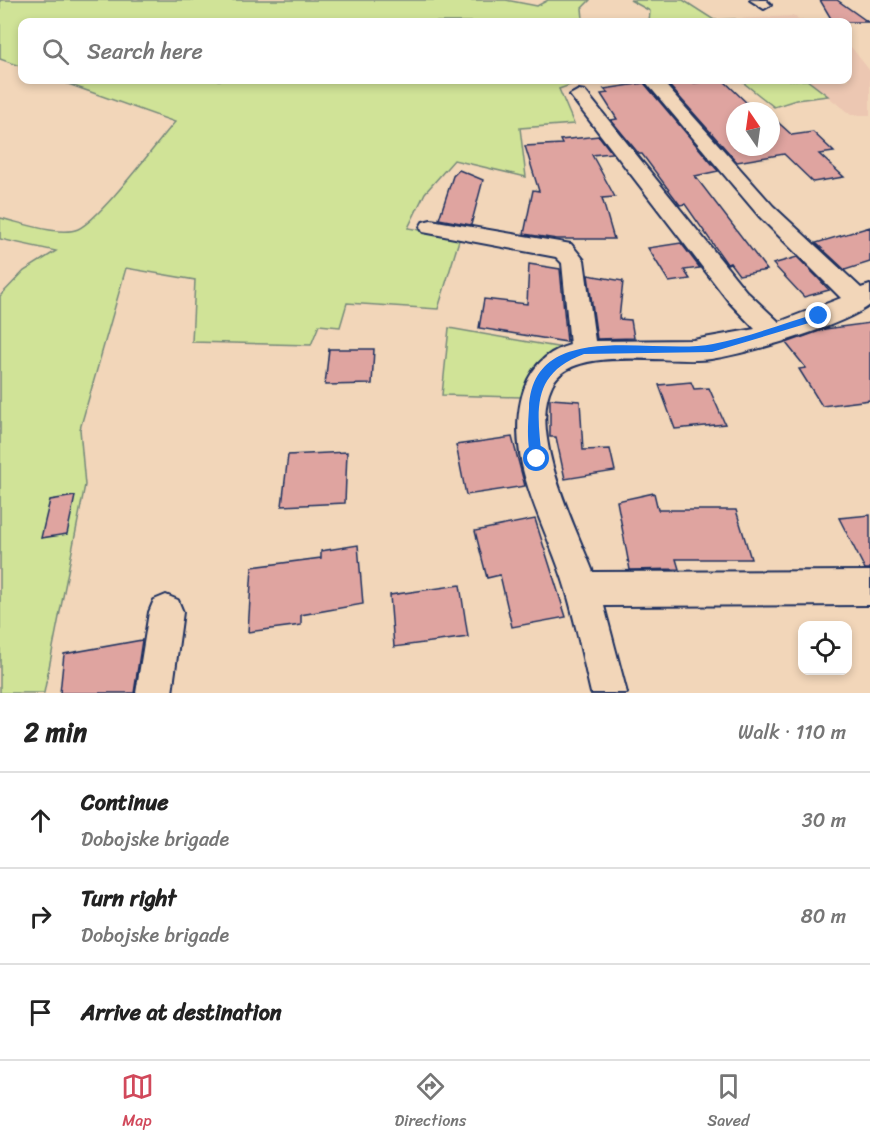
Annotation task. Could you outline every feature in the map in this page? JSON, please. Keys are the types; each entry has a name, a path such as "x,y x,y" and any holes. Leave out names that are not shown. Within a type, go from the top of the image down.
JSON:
{"street":[{"path":"609,693 583,589 540,477 533,405 535,394 545,373 561,358 583,351 692,351 712,348 774,332 865,298 766,211 655,84"},
{"path":"579,95 738,297 774,332"},
{"path":"431,227 563,249 569,253 573,260 583,351"},
{"path":"583,589 870,588"},
{"path":"154,693 166,612"}],"shaded area":[{"path":"795,16 796,18 755,18"},
{"path":"852,48 870,71 870,115 851,115 812,84 852,84"}],"green space":[{"path":"0,0 506,0 537,6 548,0 590,0 582,8 583,18 18,18 18,66 0,59"},
{"path":"630,0 683,0 711,18 649,18 650,11"},
{"path":"68,84 573,84 559,89 574,124 520,128 526,177 454,160 425,193 408,228 460,237 438,309 347,303 340,327 319,325 311,345 192,342 195,280 126,268 80,429 85,485 44,693 0,693 0,296 24,271 56,251 0,239 0,218 50,230 78,229 114,196 175,122"},
{"path":"745,84 812,84 828,96 796,100 780,105 780,102 768,102"},
{"path":"449,328 568,349 533,369 521,397 442,395"}],"building":[{"path":"820,0 837,0 868,22 852,22 852,18 831,18"},
{"path":"645,84 718,171 695,176 767,270 739,275 730,263 727,264 685,204 680,205 642,154 639,154 611,120 617,119 601,94 608,93 604,89"},
{"path":"668,84 727,84 746,102 726,102 726,150"},
{"path":"780,124 792,135 813,132 834,152 819,154 844,177 813,182 784,154 780,155"},
{"path":"599,136 612,153 592,155 615,197 602,198 614,239 557,239 524,234 533,190 539,191 525,146 562,144 560,140"},
{"path":"732,156 772,156 737,162"},
{"path":"459,170 483,180 471,225 439,219 453,176"},
{"path":"870,227 870,262 845,270 816,243"},
{"path":"681,243 700,268 684,270 690,279 669,282 648,248"},
{"path":"797,257 829,290 804,297 773,264"},
{"path":"529,264 560,269 567,342 479,328 484,299 527,304"},
{"path":"588,275 623,281 619,319 631,320 634,338 597,339"},
{"path":"870,323 870,400 822,406 799,369 806,368 786,343 825,329"},
{"path":"329,349 374,349 372,384 325,385"},
{"path":"691,382 694,389 709,388 725,424 675,429 659,385"},
{"path":"550,399 580,401 583,450 610,449 615,471 565,479 556,437 550,437"},
{"path":"512,437 525,486 466,495 456,445"},
{"path":"347,452 345,503 282,506 288,455"},
{"path":"654,493 658,510 736,510 751,559 676,559 679,569 630,570 617,501"},
{"path":"75,496 67,534 41,538 50,500"},
{"path":"870,515 870,569 865,569 839,518"},
{"path":"535,519 566,617 512,627 500,575 487,578 475,531"},
{"path":"358,545 363,604 301,615 301,625 248,632 252,567 321,558 321,551"},
{"path":"460,585 468,637 394,647 390,595"},
{"path":"142,640 134,693 60,693 64,654"}],"route":[{"path":"537,459 533,405 535,394 545,373 561,358 583,351 692,351 712,348 774,332 819,316"}]}
